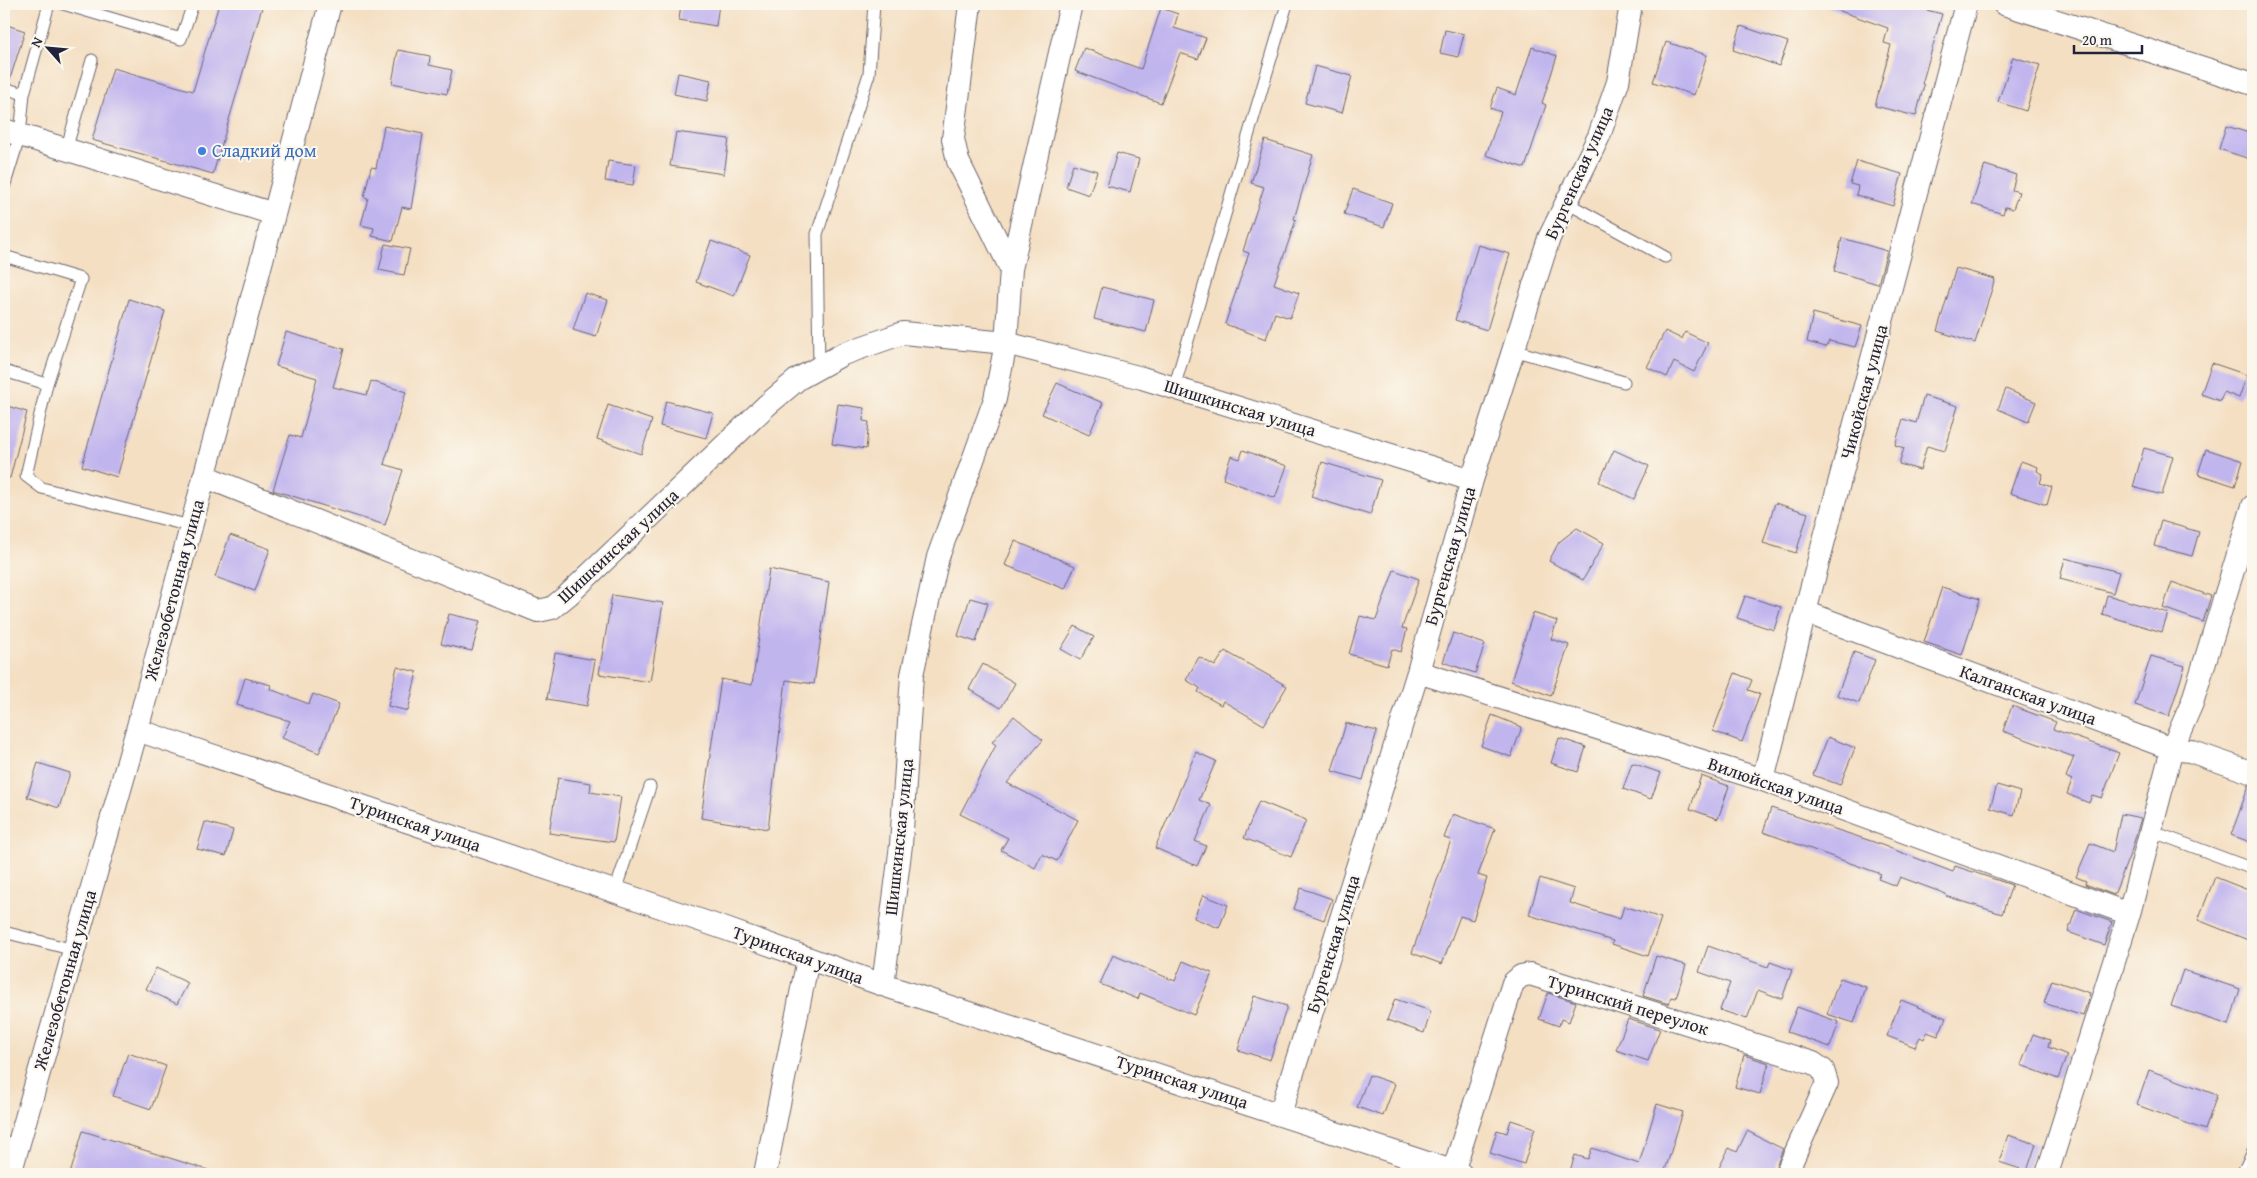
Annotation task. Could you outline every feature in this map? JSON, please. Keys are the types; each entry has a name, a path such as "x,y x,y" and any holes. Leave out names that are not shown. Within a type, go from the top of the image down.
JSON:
{"street":[{"name":"Железобетонная улица","path":"10,1174 137,730 330,4"},
{"path":"970,4 954,139 958,161 1011,269"},
{"name":"Шишкинская улица","path":"883,986 901,845 912,676 938,557 995,399 1006,343 1011,269 1070,4"},
{"name":"Бургенская улица","path":"1280,1114 1418,672 1472,480 1549,238 1599,136 1618,82 1631,4"},
{"name":"Чикойская улица","path":"1763,780 1805,612 1966,4"},
{"path":"2004,4 2253,84"},
{"path":"12,133 274,214"},
{"name":"Шишкинская улица","path":"204,476 538,611 552,608 568,595 767,405 798,379 843,354 903,333 1006,343 1174,388 1472,480"},
{"path":"2047,1174 2129,914 2172,749 2192,703 2253,506"},
{"name":"Калганская улица","path":"1805,612 2172,749 2190,751 2253,773"},
{"name":"Вилюйская улица","path":"1418,672 1763,780 2129,914"},
{"name":"Туринская улица","path":"137,730 615,891 883,986 1457,1173"},
{"path":"765,1174 787,1056 808,959"},
{"name":"Туринский переулок","path":"1457,1173 1513,983 1521,976 1530,974 1813,1063 1823,1070 1827,1083 1786,1174"}],"lane":[{"path":"4,187 12,133 49,4"},
{"path":"63,4 182,39 193,4"},
{"path":"819,367 817,234 869,74 874,4"},
{"path":"1174,388 1287,4"},
{"path":"66,150 92,60"},
{"path":"4,88 24,94"},
{"path":"1566,203 1665,257"},
{"path":"4,256 81,279 47,384 26,476 42,488 190,526"},
{"path":"1513,350 1624,382"},
{"path":"4,372 47,384"},
{"path":"615,891 650,787"},
{"path":"2151,831 2253,869"},
{"path":"4,932 74,950"},
{"path":"2242,1174 2253,1152"}],"building":[{"path":"219,4 263,4 213,174 92,140 113,68 193,91"},
{"path":"681,4 719,4 716,26 679,20"},
{"path":"1827,4 1904,4 1942,14 1922,84 1924,85 1916,116 1875,106 1891,45 1884,43 1888,28 1826,6"},
{"path":"1161,8 1178,14 1174,28 1206,38 1198,59 1180,53 1161,103 1075,71 1084,48 1141,69"},
{"path":"4,24 25,31 9,82 4,81"},
{"path":"1741,26 1788,42 1779,66 1733,50"},
{"path":"1445,30 1464,34 1458,57 1440,53"},
{"path":"1666,42 1707,55 1694,95 1653,82"},
{"path":"1532,47 1557,56 1542,103 1546,105 1525,168 1486,155 1501,112 1490,108 1497,88 1516,95"},
{"path":"398,50 430,56 429,65 452,70 447,94 392,83"},
{"path":"2013,57 2040,65 2026,111 1998,102"},
{"path":"1315,66 1352,76 1342,113 1305,103"},
{"path":"678,73 711,80 707,101 674,94"},
{"path":"384,126 423,134 411,209 402,207 393,241 372,236 374,228 361,225 368,198 364,197 371,167 376,168"},
{"path":"2226,126 2253,134 2253,160 2219,149"},
{"path":"676,132 729,139 724,174 670,166"},
{"path":"1265,140 1313,155 1294,219 1296,220 1274,284 1299,293 1290,318 1275,313 1266,339 1225,324 1249,253 1243,251 1264,187 1251,183"},
{"path":"1117,153 1139,159 1130,192 1107,186"},
{"path":"608,161 636,165 633,185 605,181"},
{"path":"1857,161 1902,174 1893,206 1856,195 1858,186 1850,184"},
{"path":"1073,164 1097,171 1089,195 1066,187"},
{"path":"1985,165 2016,175 2012,190 2019,192 2013,209 2005,207 2003,214 1972,204"},
{"path":"1353,189 1392,203 1384,227 1344,214"},
{"path":"1842,238 1887,251 1878,284 1834,271"},
{"path":"711,241 750,255 734,296 696,282"},
{"path":"385,244 410,249 404,275 379,270"},
{"path":"1478,245 1510,254 1487,330 1455,320"},
{"path":"1956,268 1995,279 1975,343 1937,331"},
{"path":"1102,287 1154,300 1146,332 1094,319"},
{"path":"585,293 608,300 596,337 573,330"},
{"path":"129,299 165,311 117,477 82,466"},
{"path":"1813,313 1862,326 1855,347 1829,341 1826,347 1807,342"},
{"path":"1665,331 1682,339 1685,332 1708,343 1694,372 1674,362 1667,377 1647,367"},
{"path":"286,332 344,349 333,387 367,395 371,381 406,392 384,464 403,470 385,525 273,490 290,435 301,438 317,378 276,366"},
{"path":"2212,363 2247,375 2239,398 2224,392 2220,401 2201,394"},
{"path":"1057,383 1103,403 1089,435 1042,414"},
{"path":"2006,389 2036,402 2028,422 1998,409"},
{"path":"1924,396 1958,406 1945,451 1927,446 1920,470 1899,464 1904,448 1895,445 1903,419 1916,423"},
{"path":"666,401 713,413 706,438 660,426"},
{"path":"838,404 864,408 863,421 869,422 866,449 832,444"},
{"path":"4,405 27,412 10,478 4,477"},
{"path":"608,405 652,420 641,454 597,439"},
{"path":"2144,448 2173,456 2162,495 2133,487"},
{"path":"2206,449 2243,461 2235,486 2198,474"},
{"path":"1243,450 1287,466 1275,498 1223,479 1231,456 1240,459"},
{"path":"1614,450 1649,466 1634,499 1599,482"},
{"path":"2021,461 2038,467 2037,471 2043,474 2040,483 2052,487 2047,505 2010,493"},
{"path":"1322,462 1381,480 1370,515 1311,497"},
{"path":"1775,503 1808,513 1796,553 1763,543"},
{"path":"2161,521 2199,532 2192,556 2154,546"},
{"path":"1577,528 1604,543 1583,580 1549,561 1559,542"},
{"path":"230,535 270,549 255,591 215,577"},
{"path":"1015,541 1075,566 1065,589 1005,565"},
{"path":"2065,558 2119,572 2113,593 2060,579"},
{"path":"769,569 829,582 814,684 786,680 768,829 701,818 721,679 752,685"},
{"path":"1394,570 1419,579 1402,628 1407,629 1401,652 1392,649 1387,665 1349,654 1360,616 1376,620"},
{"path":"2172,582 2211,596 2203,622 2163,608"},
{"path":"1942,587 1980,599 1962,655 1924,642"},
{"path":"612,595 663,603 650,682 599,674"},
{"path":"2107,595 2168,613 2162,632 2102,614"},
{"path":"1745,596 1781,607 1774,630 1737,618"},
{"path":"970,598 988,603 976,642 958,636"},
{"path":"1533,613 1557,621 1551,639 1569,645 1551,696 1511,681"},
{"path":"449,614 480,621 472,651 441,644"},
{"path":"1075,626 1094,637 1080,660 1061,649"},
{"path":"1453,633 1485,644 1475,673 1443,662"},
{"path":"1225,651 1287,686 1264,725 1223,701 1221,705 1198,692 1200,688 1186,680 1199,657 1215,666"},
{"path":"1854,652 1875,660 1859,703 1837,695"},
{"path":"555,653 595,660 587,706 547,699"},
{"path":"2151,656 2185,666 2169,716 2135,705"},
{"path":"983,664 1015,683 1001,708 969,689"},
{"path":"397,667 417,672 408,711 388,706"},
{"path":"1735,673 1752,680 1748,690 1760,694 1742,742 1713,731"},
{"path":"245,678 271,685 270,689 309,704 313,694 339,704 319,753 282,738 290,721 237,705"},
{"path":"2012,706 2056,722 2053,729 2119,753 2102,798 2092,795 2089,803 2067,794 2072,780 2066,777 2074,757 2003,731"},
{"path":"1492,715 1522,727 1511,757 1481,746"},
{"path":"1014,716 1043,740 1007,783 1078,820 1057,861 1042,854 1035,868 1001,850 1008,838 960,814 996,745 992,742"},
{"path":"1346,723 1377,731 1363,780 1332,771"},
{"path":"1828,737 1855,748 1840,785 1813,775"},
{"path":"1559,738 1586,747 1578,772 1551,763"},
{"path":"1196,752 1216,761 1199,800 1211,805 1195,841 1206,846 1197,866 1155,848"},
{"path":"38,763 70,773 59,808 27,797"},
{"path":"1632,763 1661,773 1651,799 1623,789"},
{"path":"1701,776 1729,786 1718,819 1690,809"},
{"path":"558,778 591,783 590,792 621,797 614,842 549,833"},
{"path":"1997,785 2020,792 2014,815 1990,808"},
{"path":"2249,785 2253,786 2253,843 2231,835"},
{"path":"1259,801 1306,820 1291,857 1244,838"},
{"path":"1771,808 1871,841 1953,872 1955,866 2012,885 2002,914 1946,896 1946,894 1900,877 1896,886 1878,879 1881,874 1763,832"},
{"path":"1453,814 1495,829 1478,875 1487,878 1473,920 1460,916 1442,964 1412,953 1451,840 1444,838"},
{"path":"2121,814 2141,818 2132,849 2114,895 2085,884 2086,881 2076,877 2090,843 2113,852"},
{"path":"205,822 233,830 226,856 197,849"},
{"path":"2215,877 2253,892 2253,942 2198,920"},
{"path":"1540,878 1574,889 1570,903 1620,919 1624,906 1661,918 1648,956 1612,944 1613,941 1529,915"},
{"path":"1301,888 1332,899 1324,920 1294,909"},
{"path":"1203,895 1228,905 1219,928 1194,918"},
{"path":"2076,909 2112,922 2104,945 2068,932"},
{"path":"1708,946 1768,967 1770,962 1792,970 1782,999 1758,990 1747,1019 1720,1010 1730,983 1699,972"},
{"path":"1113,955 1175,981 1183,961 1212,973 1194,1015 1140,993 1138,999 1100,984"},
{"path":"1656,956 1686,965 1676,998 1671,997 1669,1004 1643,996"},
{"path":"156,968 188,983 177,1004 146,989"},
{"path":"2183,970 2240,989 2229,1025 2171,1006"},
{"path":"1840,978 1866,987 1854,1023 1827,1014"},
{"path":"2052,980 2090,993 2083,1016 2044,1003"},
{"path":"1548,993 1576,1002 1569,1022 1561,1019 1559,1026 1539,1019"},
{"path":"1254,996 1287,1006 1270,1060 1238,1050"},
{"path":"1395,999 1431,1011 1424,1033 1387,1020"},
{"path":"1901,1000 1946,1018 1938,1036 1927,1032 1924,1039 1920,1037 1915,1047 1887,1036"},
{"path":"1797,1007 1839,1022 1830,1047 1787,1032"},
{"path":"1628,1019 1660,1029 1648,1061 1616,1050"},
{"path":"2033,1034 2050,1040 2048,1047 2067,1055 2058,1079 2021,1065"},
{"path":"128,1053 166,1066 151,1109 113,1096"},
{"path":"1744,1055 1769,1063 1760,1094 1735,1087"},
{"path":"2149,1070 2217,1095 2205,1130 2137,1105"},
{"path":"1369,1075 1395,1084 1383,1116 1357,1107"},
{"path":"1657,1104 1683,1112 1664,1174 1569,1174 1575,1155 1588,1159 1592,1148 1639,1164"},
{"path":"1511,1120 1535,1128 1524,1164 1490,1153 1497,1130 1507,1133"},
{"path":"83,1131 208,1170 208,1174 70,1174"},
{"path":"1747,1131 1783,1149 1773,1174 1716,1174 1729,1148 1737,1152"},
{"path":"2008,1135 2036,1144 2027,1171 1999,1162"}],"place":[{"name":"Сладкий дом","path":"202,151"}]}
